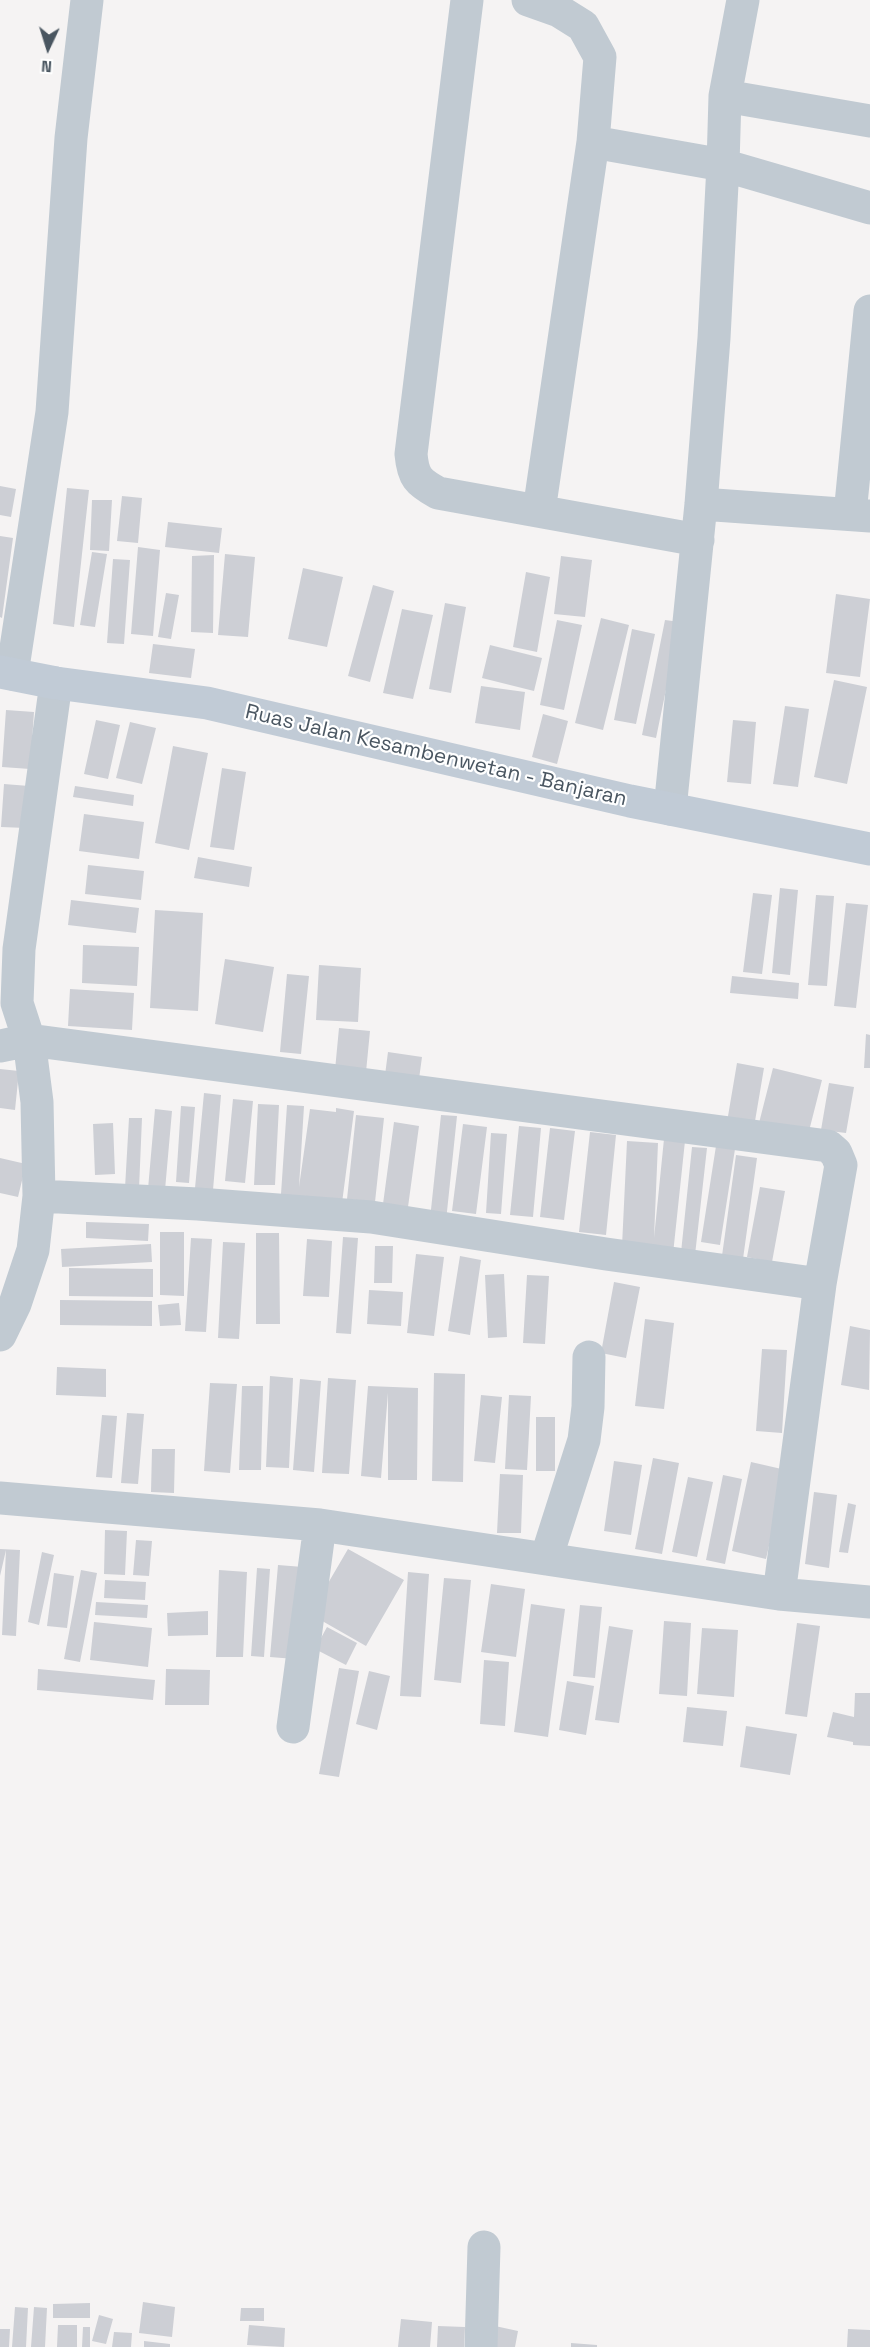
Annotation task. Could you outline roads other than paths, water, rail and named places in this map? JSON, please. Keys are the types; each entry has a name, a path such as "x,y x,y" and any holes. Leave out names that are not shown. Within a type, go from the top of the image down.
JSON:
{"main road":[{"name":"Ruas Jalan Kesambenwetan - Banjaran","path":"6,673 56,683 207,703 670,809 870,849"}],"street":[{"path":"6,673 52,412 72,138 87,0"},
{"path":"467,0 411,454 412,469 420,483 438,493 698,540"},
{"path":"528,0 559,11 583,27 600,57 593,142 539,511"},
{"path":"670,809 698,540 714,338 725,96 743,0"},
{"path":"725,96 870,121"},
{"path":"593,142 723,165 870,208"},
{"path":"701,504 860,515 870,311"},
{"path":"0,1335 15,1304 33,1250 39,1196 37,1102 14,1043 18,949 56,683"},
{"path":"14,1043 828,1146 836,1153 841,1165 820,1284 779,1594"},
{"path":"39,1196 198,1204 371,1217 606,1254 820,1284"},
{"path":"546,1559 584,1440 590,1358"},
{"path":"0,1498 320,1525 779,1594 870,1602"},
{"path":"293,1727 320,1525"},
{"path":"481,2347 484,2247"}]}
